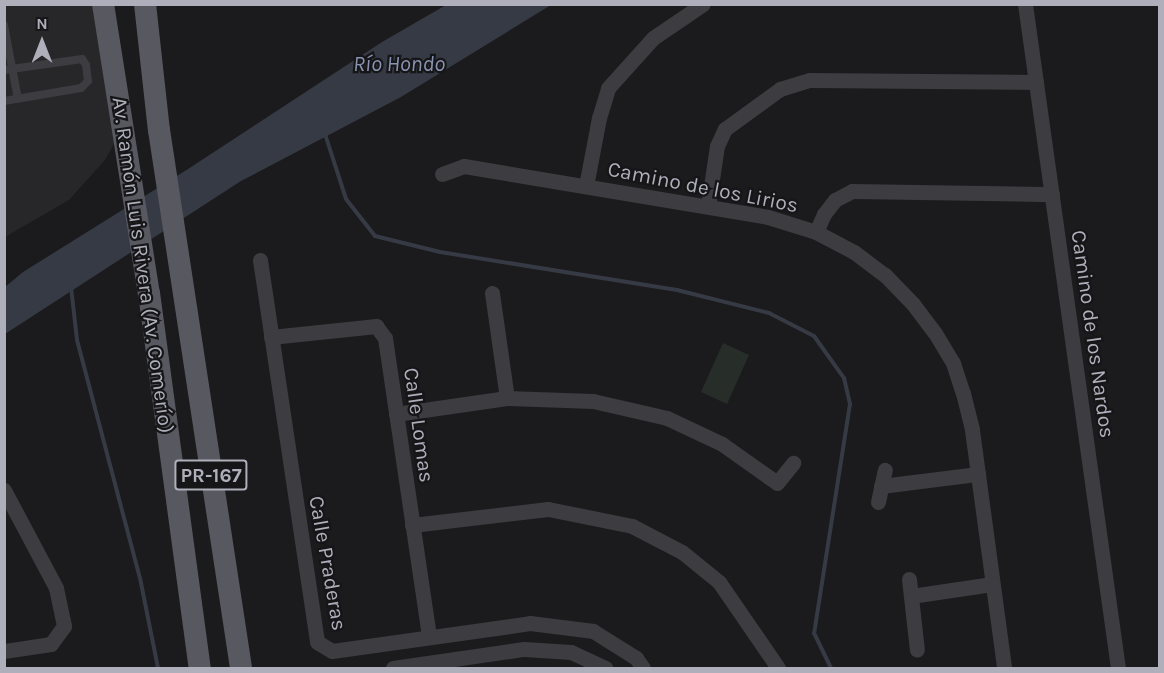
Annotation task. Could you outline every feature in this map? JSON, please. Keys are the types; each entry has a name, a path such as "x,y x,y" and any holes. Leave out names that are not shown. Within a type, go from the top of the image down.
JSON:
{"main road":[{"name":"Av. Ramón Luis Rivera (Av. Comerío)","path":"103,4 127,141 200,669"},
{"name":"Av. Ramón Luis Rivera (Av. Comerío)","path":"145,4 159,130 241,669"}],"street":[{"path":"586,186 599,118 608,88 653,38 703,4"},
{"name":"Camino de los Nardos","path":"1025,4 1118,669"},
{"path":"708,206 717,146 725,129 780,89 810,80 1036,82"},
{"name":"Camino de los Lirios","path":"442,174 464,166 768,217 816,232 854,252 885,275 913,304 935,333 953,363 963,393 978,474 1004,669"},
{"path":"816,232 824,214 835,200 852,191 1052,194"},
{"name":"Calle Praderas","path":"260,260 317,642 332,651 530,622 593,631 636,658 643,669"},
{"path":"492,293 502,310 507,398"},
{"name":"Calle Lomas","path":"271,337 376,326 385,338 429,636"},
{"path":"396,414 507,398 593,401 667,418 722,444 777,483 793,463"},
{"path":"878,502 885,470"},
{"path":"882,486 978,474"},
{"path":"4,490 56,588 64,626 51,644 4,651"},
{"path":"412,525 548,509 632,526 682,552 719,582 778,669"},
{"path":"909,579 917,650"},
{"path":"911,596 992,584"},
{"path":"393,669 524,649 571,652 605,669"}],"lane":[{"path":"4,25 18,99"},
{"path":"4,70 82,59 86,65 88,81 81,88 4,101"}],"shaded area":[{"path":"5,5 95,5 115,142 105,160 69,200 5,237"},
{"path":"723,343 749,355 727,404 701,392"}],"water":[{"name":"Río Hondo","path":"446,5 551,5 401,97 241,181 5,334 5,287 23,272 188,169 382,42"}],"waterway":[{"path":"325,134 346,199 375,236 440,252 677,290 769,313 814,336 844,378 850,404 814,633 831,668"},
{"path":"71,287 77,340 140,578 158,668"}]}
